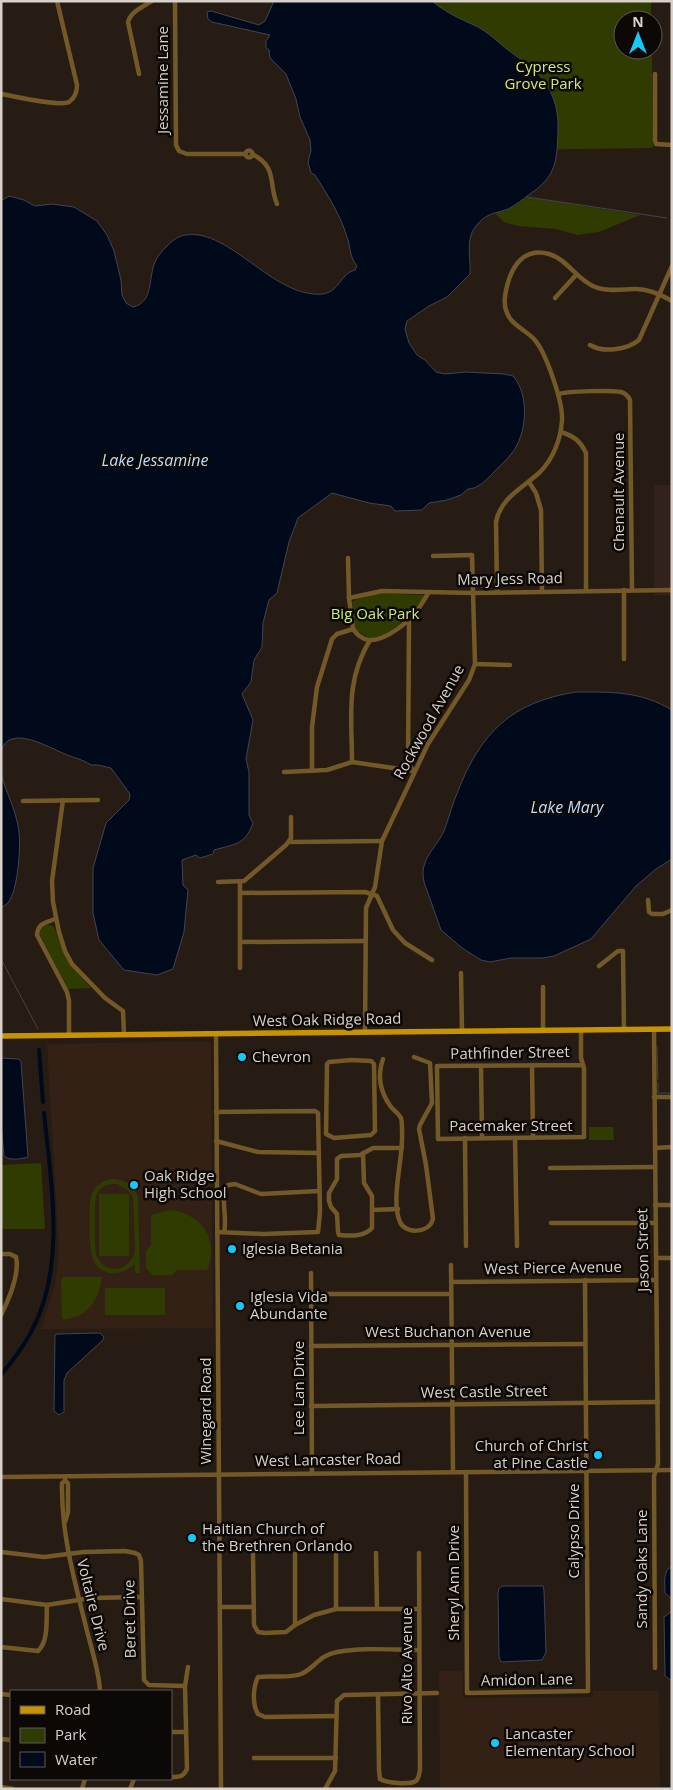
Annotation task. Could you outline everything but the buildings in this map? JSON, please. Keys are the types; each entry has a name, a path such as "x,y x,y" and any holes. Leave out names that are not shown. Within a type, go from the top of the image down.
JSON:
{"main road":[{"name":"West Oak Ridge Road","path":"1,1036 672,1030"}],"street":[{"path":"1,94 58,104 68,102 77,92 77,84 57,1"},
{"path":"138,74 128,22 129,17 134,12 152,1"},
{"name":"Jessamine Lane","path":"175,1 176,145 179,152 186,154 245,154 249,157 252,154 261,158 268,166 273,180 277,204"},
{"path":"655,74 655,140 656,144 659,145 672,145"},
{"path":"497,592 496,522 498,512 507,499 529,482 547,463 561,432 562,413 559,394 538,344 515,324 506,312 505,296 512,270 520,260 532,254 538,252 552,254 586,283 600,289 642,289 660,294 672,301"},
{"path":"590,345 599,348 617,349 634,344 643,335 672,266"},
{"path":"555,298 576,275"},
{"name":"Chenault Avenue","path":"559,394 569,392 619,392 628,396 631,403 632,590"},
{"path":"561,432 579,440 586,453 586,591"},
{"path":"529,482 536,493 541,510 542,592"},
{"name":"Rockwood Avenue","path":"366,1032 366,908 377,880 382,841 428,744 469,680 476,664 472,555 433,556"},
{"path":"348,558 352,629 358,636 370,640 389,634 409,620 419,609 429,592"},
{"path":"624,590 624,659"},
{"name":"Mary Jess Road","path":"349,598 382,591 473,593 672,590"},
{"path":"409,620 408,764 414,771"},
{"path":"312,771 312,726 317,687 332,639 337,634 352,629"},
{"path":"352,762 351,692 354,675 361,655 370,640"},
{"path":"476,664 510,665"},
{"path":"284,772 327,770 352,762 414,771"},
{"path":"63,800 52,881 55,919 65,951 72,964 105,998 123,1012 124,1034"},
{"path":"23,801 98,800"},
{"path":"290,842 291,817"},
{"path":"218,882 244,881 290,842 382,841"},
{"path":"240,882 240,968"},
{"path":"240,893 372,893 377,896 393,930 405,943 432,960"},
{"path":"648,900 649,912 652,914 663,914 672,910"},
{"path":"55,919 40,925 37,928 37,935 67,992 70,1035"},
{"path":"240,942 366,941"},
{"path":"599,966 618,951 623,951 624,1030"},
{"path":"461,973 462,1031"},
{"path":"542,1030 543,987"},
{"path":"581,1030 582,1065"},
{"name":"Jason Street","path":"654,1030 658,1402 658,1464 656,1470"},
{"name":"Winegard Road","path":"216,1034 222,1789"},
{"path":"384,1059 381,1069 381,1092 401,1118 402,1148 397,1199 399,1221 402,1227 422,1230 431,1225 433,1219 429,1180 419,1129 432,1103 430,1063 414,1056"},
{"path":"332,1061 371,1061 374,1064 375,1131 371,1135 350,1137 334,1138 326,1134 327,1064 332,1061"},
{"path":"532,1065 533,1138"},
{"name":"Pathfinder Street","path":"438,1139 437,1066 582,1065"},
{"name":"Pacemaker Street","path":"438,1139 584,1138 584,1068 582,1065"},
{"path":"481,1066 482,1138"},
{"path":"654,1097 672,1097"},
{"path":"216,1112 315,1110 318,1113 319,1153 318,1232 263,1234 217,1232"},
{"path":"465,1138 466,1246"},
{"path":"515,1138 517,1246"},
{"path":"216,1141 258,1152 319,1153"},
{"path":"655,1148 672,1147"},
{"path":"363,1154 364,1184 372,1196 372,1228 362,1234 339,1235 337,1214 329,1201 329,1193 337,1179 337,1159 340,1156 360,1155 373,1148 402,1148"},
{"path":"550,1168 655,1168"},
{"path":"224,1232 226,1221 224,1190 228,1185 235,1184 261,1194 319,1191"},
{"path":"655,1204 672,1204"},
{"path":"372,1210 398,1209"},
{"path":"551,1223 656,1223"},
{"path":"1,1254 10,1254 16,1257 18,1264 1,1315"},
{"path":"656,1258 672,1258"},
{"path":"451,1265 453,1472"},
{"name":"Lee Lan Drive","path":"311,1273 312,1473"},
{"name":"Calypso Drive","path":"585,1280 588,1691"},
{"name":"West Pierce Avenue","path":"451,1282 656,1280"},
{"path":"311,1294 451,1294"},
{"name":"West Buchanon Avenue","path":"311,1346 585,1344"},
{"name":"West Castle Street","path":"312,1406 658,1402"},
{"name":"Sandy Oaks Lane","path":"655,1668 654,1476 656,1470"},
{"name":"West Lancaster Road","path":"1,1477 65,1479 219,1474 672,1470"},
{"name":"Sheryl Ann Drive","path":"466,1472 467,1693"},
{"name":"Voltaire Drive","path":"65,1479 62,1483 62,1513 68,1554 100,1690"},
{"path":"1,1552 44,1557 68,1554"},
{"name":"Beret Drive","path":"68,1554 84,1552 135,1553 139,1555 141,1561 144,1680 149,1685 185,1686"},
{"path":"376,1553 377,1608"},
{"name":"Rivo Alto Avenue","path":"378,1694 380,1779 386,1783 414,1782 418,1778 420,1770 419,1553"},
{"path":"254,1554 253,1607 254,1625 258,1632 286,1632 295,1624 320,1613 336,1609 418,1609"},
{"path":"295,1554 295,1624"},
{"path":"336,1554 336,1609"},
{"path":"1,1599 47,1605 79,1599 141,1597"},
{"path":"1,1647 38,1651 42,1648 47,1605"},
{"path":"220,1607 253,1607"},
{"path":"336,1716 265,1717 258,1714 255,1709 255,1683 258,1676 297,1675 304,1673 324,1656 335,1652 348,1650 419,1650"},
{"path":"172,1777 179,1777 187,1769 185,1686 188,1667"},
{"name":"Amidon Lane","path":"467,1693 588,1691"},
{"path":"325,1789 335,1771 337,1701 344,1695 437,1693"},
{"path":"172,1732 186,1732"},
{"path":"254,1758 336,1758"},
{"path":"1,1787 13,1789"}],"shaded area":[{"path":"654,485 672,485 672,595 654,595"},
{"name":"Oak Ridge High School","path":"208,1041 211,1044 213,1328 41,1329 55,1285 59,1252 47,1044"},
{"path":"439,1671 462,1671 463,1698 593,1697 593,1691 659,1691 660,1789 440,1789"}],"green space":[{"name":"Cypress Grove Park","path":"431,1 651,1 651,10 613,10 613,60 652,60 653,148 432,151"},
{"path":"527,197 640,215 599,232 577,235 556,229 518,226 504,222 494,212 508,209"},
{"name":"Big Oak Park","path":"377,593 423,595 424,597 414,611 392,630 384,635 367,637 355,629 352,602 360,597"},
{"path":"48,924 54,927 69,960 91,988 68,989 39,933 41,927"},
{"path":"589,1127 613,1127 614,1140 589,1140"},
{"path":"41,1163 45,1229 1,1229 1,1165"},
{"path":"109,1179 123,1181 131,1185 138,1197 140,1273 135,1273 134,1264 118,1273 106,1272 96,1265 93,1259 90,1237 92,1193 99,1184","holes":["117,1184 128,1190 133,1198 135,1251 132,1258 123,1267 112,1269 101,1263 96,1253 96,1197 103,1187 109,1185"]},
{"path":"99,1194 129,1194 129,1256 99,1256"},
{"path":"170,1210 191,1216 205,1230 211,1248 207,1270 177,1270 172,1275 153,1275 146,1269 146,1251 151,1245 151,1215"},
{"path":"63,1277 102,1277 98,1293 90,1307 78,1316 62,1319 61,1280"},
{"path":"105,1288 165,1288 165,1315 105,1315"}],"water":[{"name":"Lake Jessamine","path":"274,1 432,1 448,12 486,32 538,74 551,92 556,106 558,121 557,150 554,166 546,181 519,202 508,209 487,216 476,226 471,237 469,249 470,274 447,297 429,306 407,321 405,329 409,343 417,355 425,360 436,372 445,374 465,372 504,374 513,376 522,393 524,404 523,425 517,445 508,458 482,484 468,489 461,495 429,503 422,510 395,511 391,506 369,503 332,493 298,518 289,542 277,593 269,600 263,623 262,647 254,660 251,682 242,694 253,720 246,759 249,772 249,815 253,823 243,840 214,850 213,854 200,858 196,855 182,860 183,885 188,890 184,932 173,969 157,975 124,970 99,940 93,913 93,868 106,823 129,800 130,794 111,768 91,765 40,743 21,738 13,739 6,743 1,751 1,201 9,196 24,200 35,206 52,204 74,207 97,221 107,235 114,251 121,280 122,295 126,303 133,307 140,304 147,295 153,268 158,256 171,242 181,236 198,235 215,240 286,285 304,292 323,294 333,290 357,266 350,252 344,229 337,213 315,175 311,173 308,162 311,150 310,140 300,117 296,99 286,74 270,58 269,50 266,48 266,41 270,35 212,22 208,19 207,12 211,11 259,25 265,21"},
{"name":"Lake Mary","path":"576,692 637,696 649,699 672,710 672,859 656,869 636,886 591,939 554,956 511,958 490,962 481,960 462,948 441,930 424,882 423,874 426,861 444,831 467,770 489,736 517,712 534,703"},
{"path":"1,774 17,819 20,843 17,878 8,903 1,908"},
{"path":"1,1058 19,1059 21,1062 28,1157 25,1158 12,1159 4,1156 1,1125"},
{"path":"100,1333 104,1337 103,1340 67,1373 64,1380 64,1412 59,1415 54,1411 55,1335"},
{"path":"669,1568 672,1568 672,1599 665,1593 665,1576"},
{"path":"502,1586 543,1586 546,1652 542,1660 501,1662 499,1657 498,1594 499,1588"},
{"path":"672,1611 672,1681 665,1676 664,1617"}],"waterway":[{"path":"527,197 667,218"},
{"path":"1,959 38,1029"},
{"path":"657,1047 658,1079"},
{"path":"39,1050 43,1102"},
{"path":"658,1083 658,1093 672,1093"},
{"path":"1,1375 23,1346 33,1328 43,1303 50,1277 54,1222 44,1113"}],"place":[{"name":"Chevron","path":"242,1057"},
{"name":"Oak Ridge High School","path":"134,1185"},
{"name":"Iglesia Betania","path":"232,1249"},
{"name":"Iglesia Vida Abundante","path":"240,1306"},
{"name":"Church of Christ at Pine Castle","path":"598,1455"},
{"name":"Haitian Church of the Brethren Orlando","path":"192,1538"},
{"name":"Lancaster Elementary School","path":"495,1743"}]}
